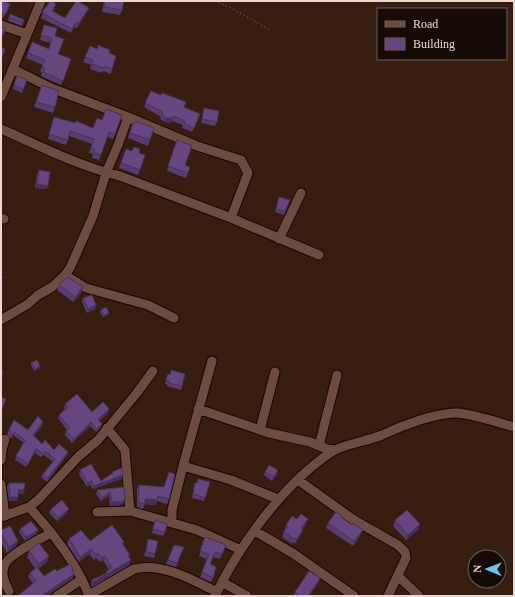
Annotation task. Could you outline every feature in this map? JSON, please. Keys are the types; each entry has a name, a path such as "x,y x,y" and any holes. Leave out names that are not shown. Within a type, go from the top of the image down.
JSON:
{"street":[{"path":"1,97 41,1"},
{"path":"1,25 27,34"},
{"path":"12,69 50,88 128,117 197,146 241,160 248,173 231,218"},
{"path":"1,320 28,304 65,276 93,216 106,173 128,117"},
{"path":"1,130 51,152 106,173 120,176 231,218 319,255"},
{"path":"279,239 301,193"},
{"path":"65,276 86,288 148,305 174,318"},
{"path":"172,522 172,510 212,361"},
{"path":"1,484 3,516 29,507 78,457 98,440 153,371"},
{"path":"260,430 275,372"},
{"path":"319,446 337,375"},
{"path":"198,409 260,430 310,442 327,449 334,450"},
{"path":"29,507 51,533 82,580 89,596 134,569 142,567 166,570 186,577 216,594 241,550 278,499 334,450 378,437 397,428 433,417 451,414 471,416 514,428"},
{"path":"107,428 125,450 130,511"},
{"path":"1,460 1,450 5,439"},
{"path":"183,466 231,480 278,499"},
{"path":"298,480 354,520 381,535 403,550 406,558 388,596"},
{"path":"97,512 130,511 172,522 207,534 241,550"},
{"path":"255,531 294,554 354,596"},
{"path":"9,591 4,580 3,573 5,563 26,547 51,533"},
{"path":"398,576 419,596"},
{"path":"57,596 82,580"},
{"path":"222,582 246,596"}],"path":[{"path":"215,1 231,8 270,30"}],"building":[{"path":"1,1 6,1 10,4 5,15 1,13"},
{"path":"50,1 56,4 52,11 65,18 76,1 89,8 78,24 76,22 72,29 42,13"},
{"path":"105,1 124,1 122,10 104,7"},
{"path":"10,14 24,20 23,22 9,17"},
{"path":"44,25 57,28 55,36 64,39 58,54 71,59 63,81 43,72 45,69 42,66 45,60 28,53 32,42 49,49 52,38 41,35"},
{"path":"1,26 6,29 3,34 1,33"},
{"path":"98,45 110,50 109,53 116,56 112,69 91,64 93,60 85,57 90,46 97,49"},
{"path":"1,47 5,49 2,58 1,58"},
{"path":"17,76 27,80 23,89 14,85"},
{"path":"42,85 59,91 55,107 36,102"},
{"path":"151,91 161,95 162,93 186,102 184,107 200,114 194,128 184,123 185,121 173,116 172,118 166,118 162,114 163,112 145,103"},
{"path":"204,108 219,111 217,122 202,119"},
{"path":"106,109 122,115 115,134 109,132 101,155 94,153 95,149 91,148 94,139 70,131 68,140 49,134 54,117 75,123 76,121 93,128 97,118 102,120"},
{"path":"136,121 154,128 150,140 130,133 133,123"},
{"path":"177,140 192,146 185,165 190,167 188,173 168,166"},
{"path":"134,147 140,149 139,153 145,155 140,170 121,163 126,149 132,151"},
{"path":"39,170 50,172 48,186 37,184"},
{"path":"279,197 290,200 285,211 276,209"},
{"path":"68,277 83,287 75,297 59,285"},
{"path":"92,295 96,305 88,309 83,298"},
{"path":"106,307 109,313 104,315 101,310"},
{"path":"37,360 40,366 35,369 31,363"},
{"path":"171,370 185,374 182,386 168,383 169,381 166,380 168,374 170,375"},
{"path":"77,394 92,412 103,402 109,409 98,419 102,424 97,429 91,422 74,439 66,431 70,428 59,415 68,407 65,404"},
{"path":"1,397 6,399 1,412"},
{"path":"38,416 43,422 33,435 42,444 45,440 54,450 59,444 68,452 48,478 43,474 55,459 45,451 43,454 36,449 28,464 16,456 25,440 14,432 12,435 9,430 14,420 28,430"},
{"path":"91,464 101,481 113,473 112,472 122,468 123,475 94,486 92,481 88,483 80,470"},
{"path":"269,465 278,470 274,477 265,472"},
{"path":"169,472 175,474 169,499 158,496 157,500 145,499 145,504 138,502 139,485 164,487"},
{"path":"198,479 210,482 205,498 193,494 195,483 197,483"},
{"path":"9,483 25,483 24,490 18,490 18,497 10,497"},
{"path":"124,487 125,500 122,502 112,502 110,492 102,498 97,490"},
{"path":"62,500 69,509 58,518 51,509"},
{"path":"407,510 420,524 408,535 395,520"},
{"path":"336,512 352,525 353,523 363,530 354,541 328,523"},
{"path":"301,514 308,519 301,528 303,530 297,539 294,539 284,532 288,526 286,525 292,516 297,519"},
{"path":"155,520 167,524 165,532 153,529"},
{"path":"31,521 38,530 26,537 20,529"},
{"path":"112,525 124,542 122,543 130,555 128,556 131,560 93,582 92,580 107,573 106,572 112,568 105,556 102,558 98,553 96,555 91,549 80,557 69,539 81,530 90,541"},
{"path":"10,526 18,541 9,547 1,533 1,530"},
{"path":"205,537 226,545 222,554 215,552 210,564 216,567 213,578 202,572 209,554 200,551"},
{"path":"148,539 158,541 155,554 146,552"},
{"path":"39,543 49,556 39,564 29,551"},
{"path":"174,545 184,547 177,563 168,560"},
{"path":"70,564 73,568 74,574 44,594 45,596 18,596 36,581 30,573 37,567 44,576 55,569 57,571"},
{"path":"309,571 320,578 308,596 300,596 295,592"}]}
